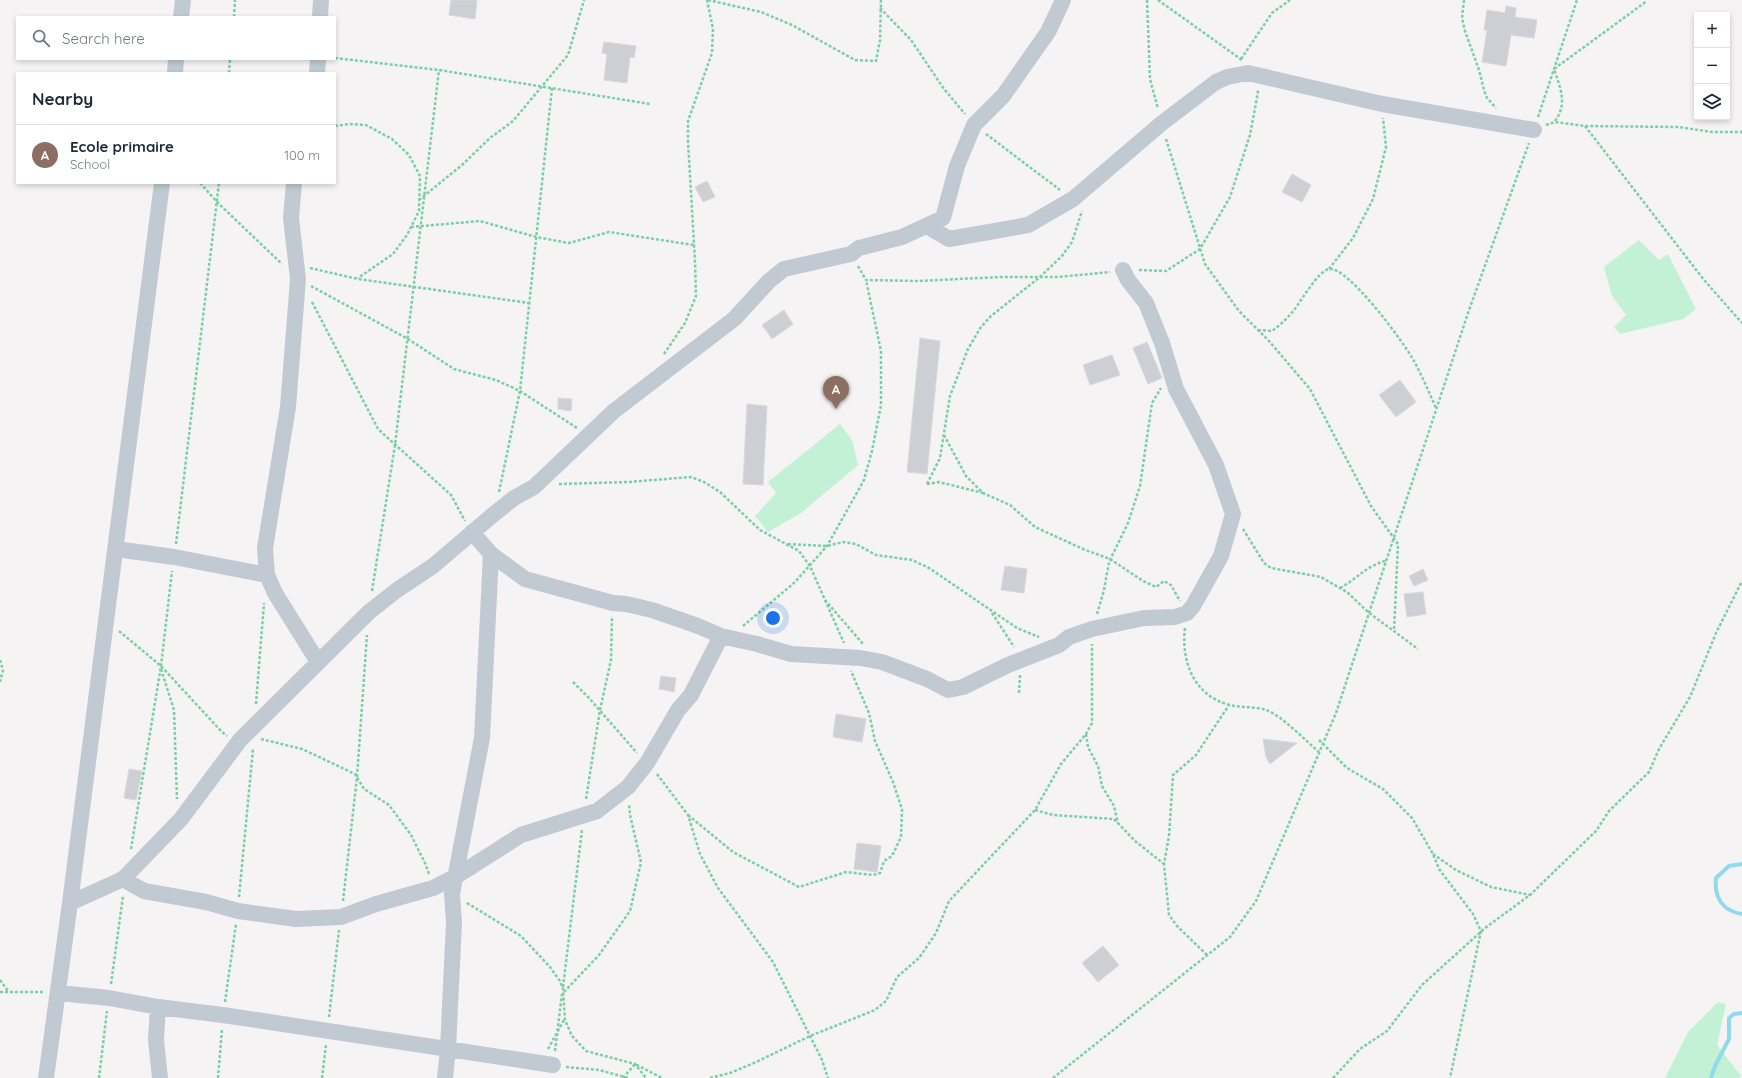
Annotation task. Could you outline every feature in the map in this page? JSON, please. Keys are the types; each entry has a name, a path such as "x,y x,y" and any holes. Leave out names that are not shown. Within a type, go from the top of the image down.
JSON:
{"street":[{"path":"181,16 183,0"},
{"path":"320,16 321,0"},
{"path":"70,904 123,879 181,819 249,735 318,662 369,612 397,590 434,566 472,532 514,498 534,487 614,411 734,319 769,280 784,269 851,254 859,248 902,237 944,218 957,166 974,125 1004,96 1048,32 1062,0"},
{"path":"175,72 176,60"},
{"path":"317,72 318,60"},
{"path":"927,226 950,239 1028,225 1072,200 1162,123 1216,82 1245,66 1382,104 1534,130"},
{"path":"46,1078 70,904 162,184"},
{"path":"294,184 291,218 297,272 288,407 265,548 267,575 275,593 318,662"},
{"path":"472,532 491,554 525,579 613,603 626,604 652,610 698,626 721,636 757,644 791,654 882,662 927,679 948,690 963,687 1008,665 1059,645 1069,637 1092,629 1144,618 1175,616 1187,613 1193,606 1221,556 1233,514 1216,465 1176,389 1162,343 1146,303 1128,280 1124,270"},
{"path":"116,549 174,557 267,575"},
{"path":"444,1078 448,1049 454,922 452,894 482,738 491,554"},
{"path":"123,879 144,891 206,902 238,911 296,919 341,917 376,904 433,888 455,877 521,835 556,823 584,817 597,811 628,787 647,763 678,710 691,695 721,636"},
{"path":"58,993 109,998 158,1007 223,1015 548,1064"},
{"path":"158,1007 156,1040 160,1078"}],"path":[{"path":"234,16 235,0"},
{"path":"419,200 462,165 490,138 513,121 542,87 568,55 584,0"},
{"path":"660,359 685,323 696,296 688,121 712,53 713,29 708,0 761,12 792,25 855,60 876,61 880,40 880,0"},
{"path":"1147,0 1150,79 1205,264 1239,311 1258,330 1310,389 1371,506 1398,544 1394,630"},
{"path":"866,280 918,281 1058,277 1124,270 1166,271 1200,249 1230,197 1250,135 1258,92 1245,66 1158,0"},
{"path":"1227,77 1245,66 1272,12 1290,0"},
{"path":"1464,0 1462,18 1465,30 1487,98 1497,109"},
{"path":"1053,1078 1230,937 1256,901 1336,713 1436,408 1534,130 1577,0"},
{"path":"1554,69 1647,1"},
{"path":"336,58 439,70 650,104"},
{"path":"229,72 230,60"},
{"path":"1554,69 1563,95 1560,115 1555,122"},
{"path":"322,1078 357,777 369,612 396,445 439,70"},
{"path":"494,514 520,391 552,88"},
{"path":"1258,330 1272,331 1280,324 1294,310 1320,275 1329,269 1353,238 1373,199 1386,147 1382,104"},
{"path":"1534,130 1555,122 1585,126 1679,127 1712,132 1742,132"},
{"path":"336,126 349,124 366,125 392,139 409,155 420,176 418,211 411,227 393,254 377,267 358,279"},
{"path":"1585,126 1704,280 1742,323"},
{"path":"201,184 218,203 297,272 408,339 454,369 496,380 520,391 587,436"},
{"path":"130,855 161,666 220,184"},
{"path":"1089,186 1072,242 1062,256 1040,277 991,316 981,327 968,349 950,396 940,458 927,484 939,482 983,493 1010,505 1035,527 1082,549 1110,559 1143,581 1156,587 1164,582 1171,584 1187,613 1183,645 1194,679 1202,691 1212,698 1229,705 1266,710 1277,716 1319,752"},
{"path":"411,227 480,221 536,237 569,243 609,232 694,245"},
{"path":"742,627 794,583 827,546 864,480 872,451 881,405 881,351 866,280 851,254"},
{"path":"1329,269 1335,269 1358,288 1389,323 1414,360 1436,408"},
{"path":"297,272 529,303"},
{"path":"297,272 378,429 450,495 472,532"},
{"path":"710,1078 730,1073 754,1063 810,1036 875,1010 886,1001 898,977 919,958 936,932 950,901 1035,810 1060,764 1086,734 1092,723 1092,629 1104,590 1110,559 1128,523 1140,486 1152,403 1170,373"},
{"path":"944,435 966,476 983,493"},
{"path":"534,487 569,483 628,482 691,477 704,482 720,492 760,530 799,551 810,566 842,637 852,676 869,713 875,741 893,782 902,809 901,837 892,856 884,861 880,873 873,875 846,872 799,887 733,852 688,815 659,776 573,682"},
{"path":"1233,514 1264,562 1271,568 1320,577 1340,588 1347,592 1368,612 1418,649"},
{"path":"788,544 827,546 843,542 856,544 876,555 912,560 929,568 1017,628 1059,645"},
{"path":"1340,588 1352,581 1370,566 1385,561"},
{"path":"1333,1078 1360,1049 1387,1031 1422,985 1481,931 1530,895 1596,831 1609,811 1649,772 1659,749 1690,697 1716,633 1742,581"},
{"path":"218,1078 223,1015 238,911 249,735 265,598"},
{"path":"825,600 864,646"},
{"path":"548,1064 557,1033 584,817 600,710 611,660 613,603"},
{"path":"106,620 161,666 221,731 234,740 249,735 302,749 355,774 364,789 389,805 411,835 425,862 433,888"},
{"path":"0,660 3,670 0,682"},
{"path":"161,666 174,710 177,804 181,819"},
{"path":"1207,955 1177,926 1169,915 1164,864 1169,836 1173,775 1196,754 1229,705"},
{"path":"1086,734 1088,747 1098,766 1102,786 1114,806 1118,824"},
{"path":"1319,740 1347,768 1383,789 1412,818 1433,854 1439,869 1473,914 1481,931 1450,1078"},
{"path":"563,991 599,955 630,911 641,862 630,815 628,787"},
{"path":"1035,810 1053,815 1103,817 1114,819 1135,841 1164,864"},
{"path":"688,815 700,854 718,888 773,962 822,1060 828,1078"},
{"path":"1433,854 1456,870 1491,887 1530,895"},
{"path":"99,1078 124,893 123,879"},
{"path":"452,894 521,936 550,967 560,981 563,991 565,1020 572,1036 586,1052 635,1064 662,1078"},
{"path":"0,980 8,991"},
{"path":"0,992 58,993"},
{"path":"548,1064 557,1033 565,1020"},
{"path":"548,1064 599,1070 628,1078"},
{"path":"623,1077 635,1064"},
{"path":"635,1064 646,1078"}],"green space":[{"path":"1639,240 1659,260 1668,254 1696,309 1683,319 1620,334 1614,327 1626,315 1612,296 1604,267"},
{"path":"840,424 852,440 858,465 801,513 768,532 755,516 776,493 768,482"},
{"path":"1718,1002 1726,1004 1717,1045 1741,1076 1739,1078 1665,1078 1688,1032"}],"building":[{"path":"451,0 477,0 475,19 449,15"},
{"path":"1506,6 1516,8 1515,17 1537,20 1534,38 1511,35 1506,66 1482,62 1487,30 1484,30 1487,10 1505,13"},
{"path":"604,42 636,46 634,58 630,57 627,83 604,80 607,54 602,53"},
{"path":"1292,174 1311,185 1302,202 1282,192"},
{"path":"707,181 715,197 703,202 695,187"},
{"path":"784,310 793,324 772,339 762,325"},
{"path":"920,338 940,341 927,474 907,472"},
{"path":"1147,342 1162,378 1148,384 1133,348"},
{"path":"1112,355 1120,375 1090,385 1083,365"},
{"path":"1400,380 1416,402 1396,417 1379,395"},
{"path":"558,398 572,399 571,411 558,409"},
{"path":"747,404 767,406 763,485 743,484"},
{"path":"1005,566 1027,569 1024,593 1001,590"},
{"path":"1423,569 1428,580 1414,586 1409,576"},
{"path":"1423,592 1426,614 1407,617 1404,594"},
{"path":"661,676 676,678 674,692 659,689"},
{"path":"836,714 866,719 862,742 833,737"},
{"path":"1263,739 1297,743 1270,764 1266,757"},
{"path":"129,769 142,771 136,800 124,798"},
{"path":"857,843 881,846 877,872 854,869"},
{"path":"1103,946 1119,965 1098,982 1082,963"}],"waterway":[{"path":"1742,864 1729,866 1716,878 1716,891 1721,902 1729,910 1742,914"},
{"path":"1711,1078 1715,1066 1729,1039 1729,1018 1734,1014 1742,1013"}],"place":[{"name":"Ecole primaire","path":"836,409"}]}
